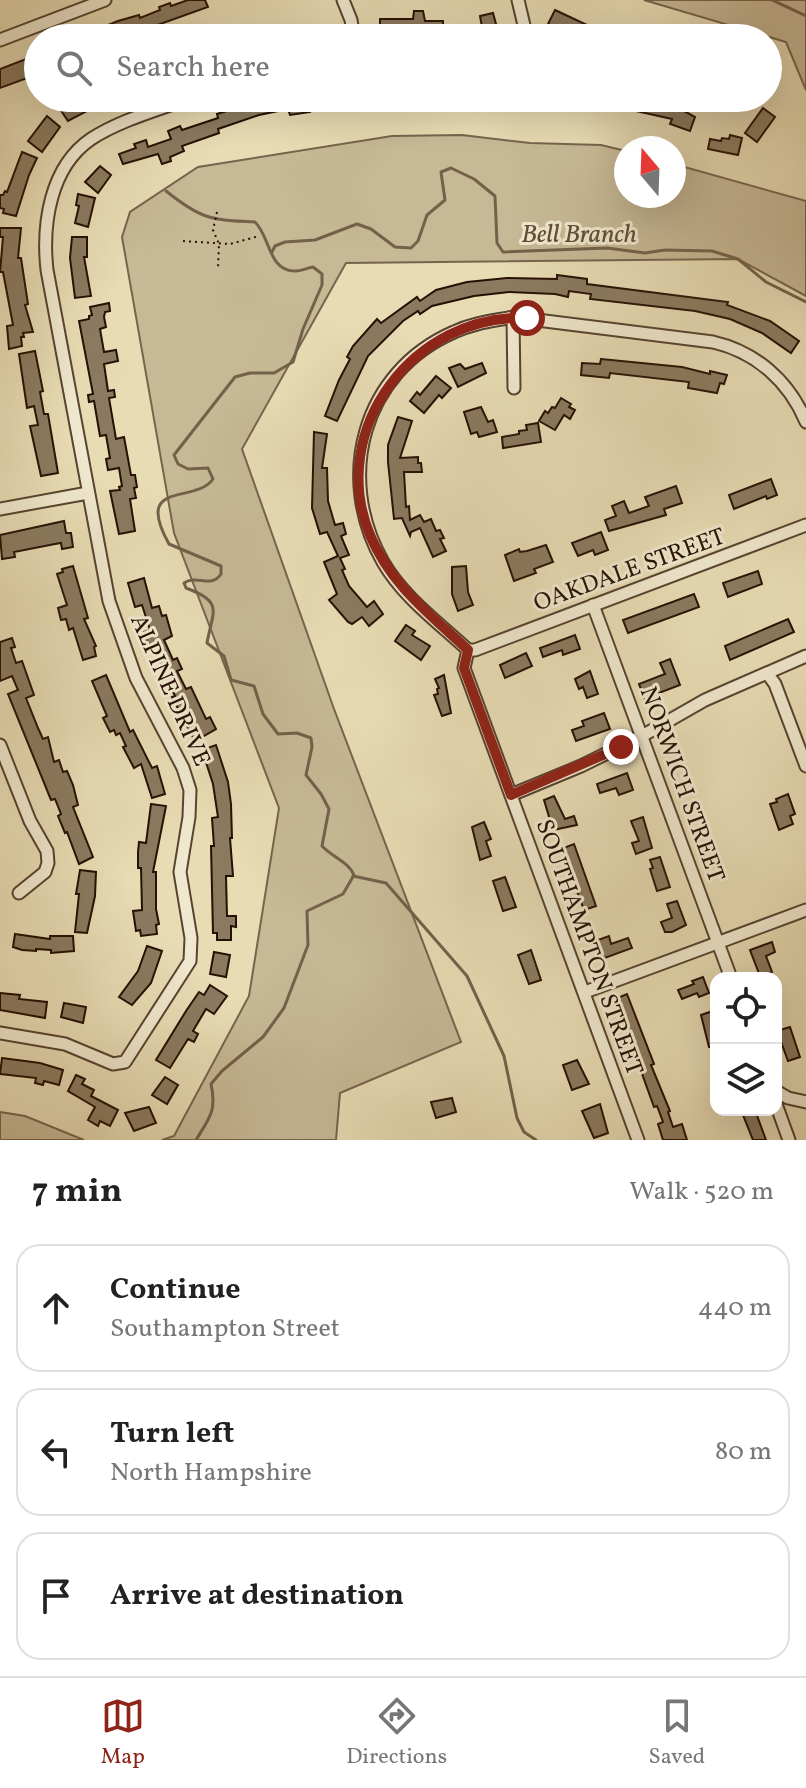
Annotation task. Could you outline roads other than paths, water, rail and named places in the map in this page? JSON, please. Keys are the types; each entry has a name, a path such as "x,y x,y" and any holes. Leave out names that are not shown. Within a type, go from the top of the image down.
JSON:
{"street":[{"path":"42,24 105,0"},
{"path":"343,0 352,24"},
{"path":"518,0 524,24"},
{"path":"0,40 24,31"},
{"name":"ALPINE DRIVE","path":"0,1033 65,1044 117,1064 125,1062 190,961 191,938 180,872 190,797 183,768 141,687 117,626 103,576 46,256 51,201 62,171 79,148 102,133 155,112"},
{"path":"513,317 514,388"},
{"path":"468,650 400,586 382,561 362,509 360,458 375,406 408,362 432,343 457,330 513,317 713,342 753,357 776,376 795,398 806,422"},
{"path":"0,509 88,493"},
{"name":"OAKDALE STREET","path":"468,650 475,650 806,525"},
{"name":"NORWICH STREET","path":"593,605 729,972"},
{"name":"SOUTHAMPTON STREET","path":"468,650 464,668 638,1140"},
{"path":"511,795 581,766 705,700 806,656"},
{"path":"767,673 775,684 806,766"},
{"path":"0,745 30,821 47,851 45,872 19,893"},
{"path":"585,992 806,910"},
{"path":"782,1094 806,1102"},
{"path":"780,1116 789,1140"}],"waterway":[{"path":"772,0 806,16"},
{"name":"Bell Branch","path":"272,252 275,246 285,242 315,240 357,224 371,229 395,247 411,248 418,241 427,215 445,200 441,172 451,168 474,179 495,196 497,243 503,252 607,248 645,253 665,250 712,251 738,259 766,282 806,302"},
{"name":"Bell Branch","path":"166,191 198,213 255,222 279,265 296,271 313,267 322,274 322,285 293,362 274,373 250,373 235,377 174,455 178,464 188,469 208,468 213,479 204,487 162,502 158,510 160,524 169,544 221,566 221,574 213,580 184,583 186,588 206,598 213,608 207,643 224,656 231,680 254,686 263,714 278,734 297,733 311,738 306,775 329,809 322,846 354,875 343,894 307,911 308,945 284,1008 263,1037 211,1084 212,1108 196,1140"},
{"path":"353,876 386,883 467,976 504,1056 517,1118 524,1132 536,1140"}]}
